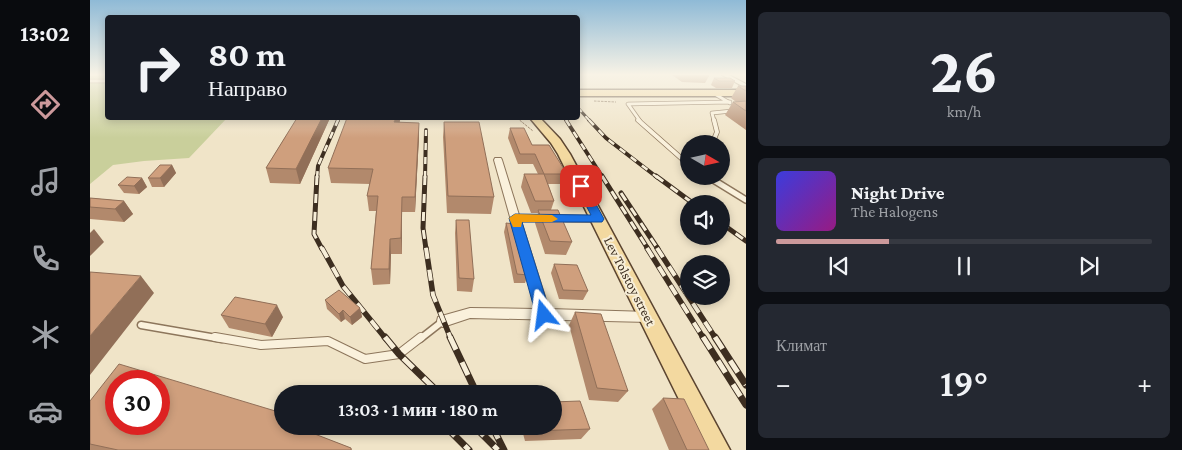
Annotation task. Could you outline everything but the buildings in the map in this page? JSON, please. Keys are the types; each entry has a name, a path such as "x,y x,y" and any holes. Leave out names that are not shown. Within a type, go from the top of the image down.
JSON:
{"main road":[{"name":"Lev Tolstoy street","path":"536,126 556,141 717,450"}],"street":[{"path":"498,160 544,315"},
{"path":"515,218 598,219"},
{"path":"443,321 470,313 649,317"}],"lane":[{"path":"719,96 735,106"},
{"path":"680,157 631,111 628,104 730,102"},
{"path":"716,135 717,132 712,114 714,112 740,110"},
{"path":"721,185 746,200"},
{"path":"141,325 260,345 328,341 365,359 399,354 443,321"}],"path":[{"path":"522,120 536,126"}],"green space":[{"path":"90,96 105,96 105,120 225,120 189,158 113,165 90,184"}],"railway":[{"path":"580,110 590,121"},
{"path":"317,178 318,166 338,120"},
{"path":"566,120 603,178"},
{"path":"589,120 606,138 658,178"},
{"path":"425,178 426,130"},
{"path":"317,176 314,234 322,249"},
{"path":"425,176 423,228 426,249"},
{"path":"602,176 648,249"},
{"path":"656,176 682,195"},
{"path":"621,193 658,249"},
{"path":"730,229 746,241"},
{"path":"322,248 343,286 386,339"},
{"path":"426,248 433,295 451,339"},
{"path":"647,248 704,339"},
{"path":"657,248 716,339"},
{"path":"385,337 399,354 431,385"},
{"path":"450,337 473,385"},
{"path":"703,337 746,405"},
{"path":"715,337 746,385"},
{"path":"454,435 469,450"},
{"path":"483,435 498,450"},
{"path":"496,435 504,450"}],"slow traffic":[{"path":"517,225 515,218 552,219"}],"route":[{"path":"544,315 515,218 598,219 581,186"}]}
